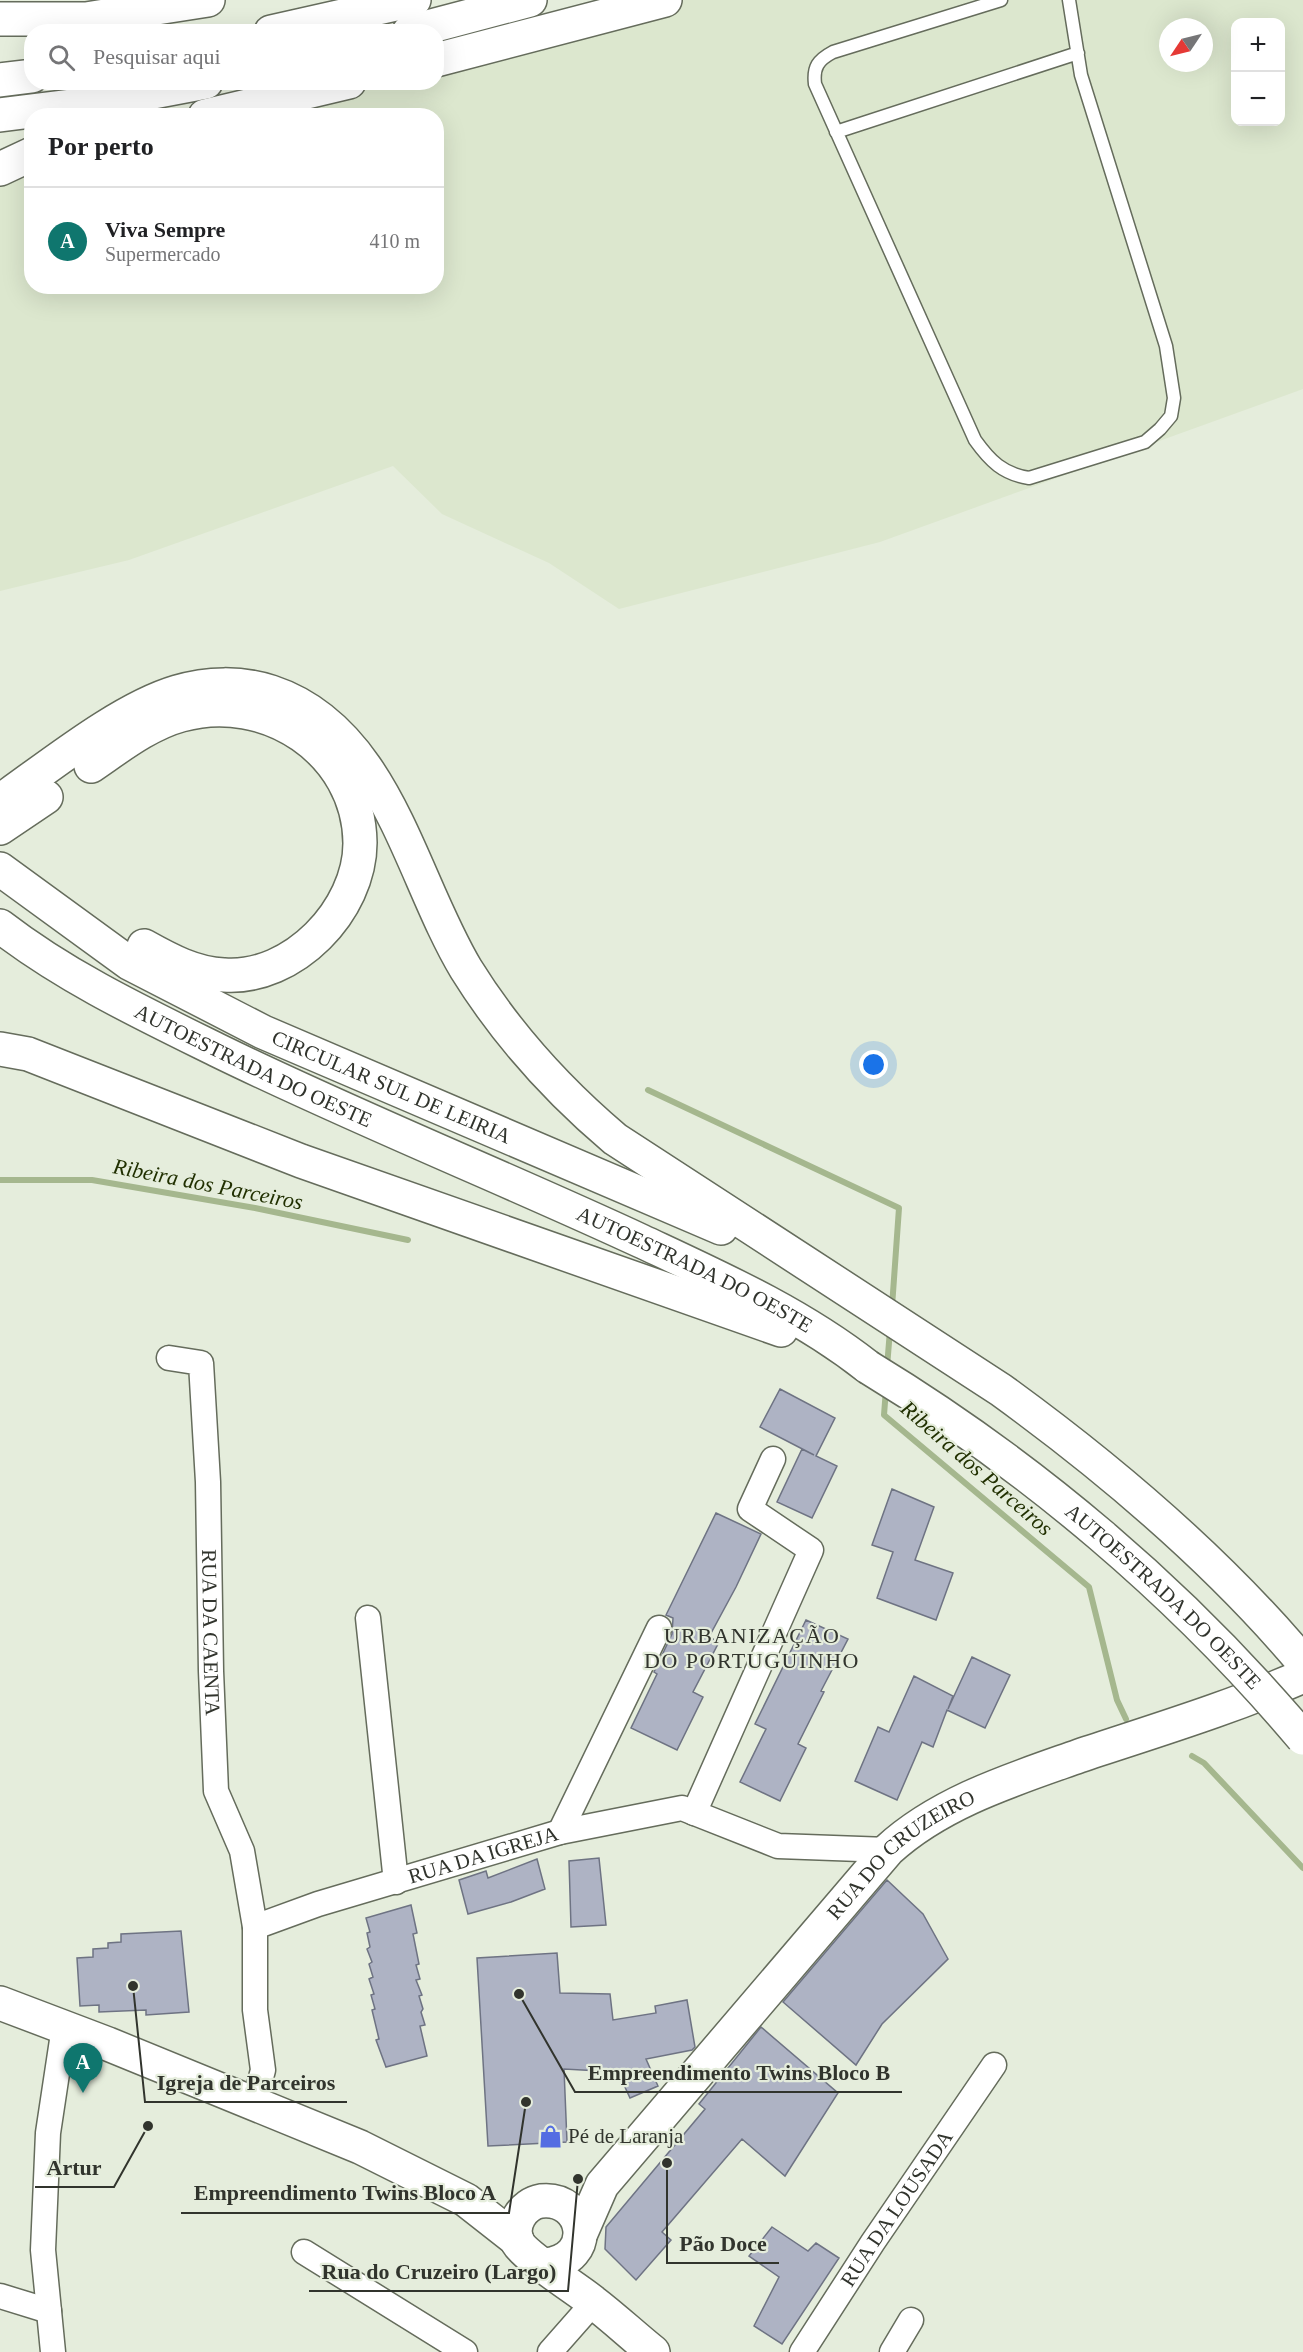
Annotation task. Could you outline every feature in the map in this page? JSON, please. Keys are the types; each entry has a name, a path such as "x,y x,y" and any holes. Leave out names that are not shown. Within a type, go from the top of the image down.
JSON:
{"main road":[{"path":"0,19 86,20 208,0"},
{"path":"293,24 351,0"},
{"path":"306,24 414,0"},
{"path":"439,24 530,0"},
{"path":"444,58 665,0"},
{"path":"0,80 24,77"},
{"path":"55,108 164,90"},
{"path":"239,108 315,90"},
{"path":"0,115 24,112"},
{"path":"0,146 24,144"},
{"path":"0,169 24,158"},
{"path":"0,828 16,799 136,709 178,691 212,684 262,689 283,696 320,716 348,744 374,781 400,832 436,914 465,967 512,1037 537,1066 615,1139 805,1265 1001,1390 1059,1432 1164,1521 1230,1585 1303,1662"},
{"path":"16,799 157,724 180,715 221,708 258,713 297,731 315,746 344,783 355,811 360,844 346,900 332,922 296,954 277,964 251,973 226,976 198,971 170,960 102,925 78,926"},
{"name":"CIRCULAR SUL DE LEIRIA","path":"0,869 129,963 263,1032 632,1188 805,1265"},
{"name":"AUTOESTRADA DO OESTE","path":"0,926 71,973 168,1026 272,1076 631,1236 776,1317 843,1348 868,1367 926,1402 1004,1458 1134,1563 1190,1616 1303,1738"},
{"path":"0,1049 27,1054 301,1161 776,1317"},
{"name":"RUA DO CRUZEIRO","path":"579,2241 602,2185 888,1850 913,1829 945,1810 1027,1774 1242,1701 1303,1676"},
{"path":"0,2003 360,2147 466,2200 517,2240 523,2250 594,2302 653,2352"},
{"name":"RUA DO CRUZEIRO","path":"542,2204 602,2185"},
{"path":"466,2200 542,2204 574,2215 594,2302"},
{"path":"517,2240 518,2219 542,2204"},
{"path":"545,2265 560,2262 579,2241"}],"street":[{"name":"RUA DA CAENTA","path":"169,1358 201,1363 208,1482 211,1671 216,1791 242,1851 255,1928"},
{"path":"694,1813 811,1550 750,1509 773,1459"},
{"path":"368,1618 396,1882"},
{"path":"560,1832 659,1628"},
{"name":"RUA DA IGREJA","path":"255,1928 318,1904 560,1832 682,1808 778,1846 888,1850"},
{"path":"254,2104 264,2070 255,2010 255,1928"},
{"path":"53,2352 43,2250 48,2133 64,2027"},
{"name":"RUA DA LOUSADA","path":"802,2352 873,2242 994,2065"},
{"path":"304,2252 465,2352"},
{"path":"0,2296 49,2311"},
{"path":"550,2352 594,2302"},
{"path":"892,2352 911,2320"}],"lane":[{"path":"1000,0 833,52 820,58 814,71 815,84 958,409 975,440 992,462 1011,476 1029,478 1145,442 1171,416 1174,398 1166,346 1088,97 1069,0"},
{"path":"836,132 1078,53"}],"shaded area":[{"path":"674,0 1303,0 1303,389 880,542 619,609 549,563 442,514 393,466 129,560 0,591 0,186 24,177 24,294 444,294 444,108 287,108 363,90 444,90 444,70 676,12"}],"building":[{"path":"780,1389 835,1418 816,1456 837,1466 812,1518 777,1502 802,1449 814,1455 760,1427"},
{"path":"892,1489 934,1507 915,1560 953,1573 936,1620 877,1598 893,1552 872,1545"},
{"path":"716,1513 761,1534 709,1637 719,1642 693,1692 703,1697 677,1750 631,1728 657,1674 654,1672 672,1634 673,1618 666,1615"},
{"path":"806,1620 848,1639 821,1691 824,1692 798,1744 806,1748 780,1801 740,1782 766,1729 755,1724"},
{"path":"972,1657 1010,1675 985,1728 947,1710 933,1747 922,1742 897,1800 855,1781 878,1727 889,1732 914,1676 953,1696 948,1709"},
{"path":"599,1858 606,1925 571,1927 569,1861"},
{"path":"537,1859 545,1889 511,1902 468,1914 459,1880 486,1871 488,1878"},
{"path":"887,1880 923,1914 948,1959 882,2024 856,2065 783,2002"},
{"path":"411,1905 417,1933 413,1934 419,1964 416,1965 420,1979 416,1980 422,1995 419,1996 425,2025 420,2026 427,2056 386,2067 376,2040 379,2039 372,2010 375,2009 371,1995 374,1994 369,1979 373,1977 369,1964 372,1962 367,1949 370,1947 367,1933 370,1932 366,1918"},
{"path":"181,1931 189,2012 146,2015 146,2010 99,2012 99,2005 80,2006 77,1958 93,1957 93,1949 108,1948 108,1943 121,1942 121,1934"},
{"path":"557,1953 560,1993 610,1994 613,2020 656,2013 655,2006 687,2000 695,2047 692,2050 646,2059 658,2086 630,2098 618,2072 564,2069 567,2142 488,2146 477,1958"},
{"path":"761,2027 838,2093 785,2176 742,2139 662,2232 671,2240 636,2280 605,2249 606,2227 705,2109 699,2104"},
{"path":"772,2227 808,2251 816,2243 839,2258 782,2344 754,2326 779,2277 749,2256"}],"waterway":[{"name":"Ribeira dos Parceiros","path":"648,1090 899,1208 892,1307"},
{"name":"Ribeira dos Parceiros","path":"0,1180 92,1180 255,1208 408,1240"},
{"name":"Ribeira dos Parceiros","path":"887,1367 890,1330"},
{"name":"Ribeira dos Parceiros","path":"886,1389 884,1415 1089,1587 1117,1700 1126,1719"},
{"name":"Ribeira dos Parceiros","path":"1192,1756 1204,1763 1303,1868"}],"place":[{"name":"Igreja de Parceiros","path":"133,1986"},
{"name":"Empreendimento Twins Bloco B","path":"519,1994"},
{"name":"Viva Sempre","path":"83,2093"},
{"name":"Empreendimento Twins Bloco A","path":"526,2102"},
{"name":"Artur","path":"148,2126"},
{"name":"Pé de Laranja","path":"550,2136"},
{"name":"Pão Doce","path":"667,2163"},
{"name":"Rua do Cruzeiro (Largo)","path":"578,2179"}],"district":[{"name":"URBANIZAÇÃO DO PORTUGUINHO","path":"752,1648"}]}
